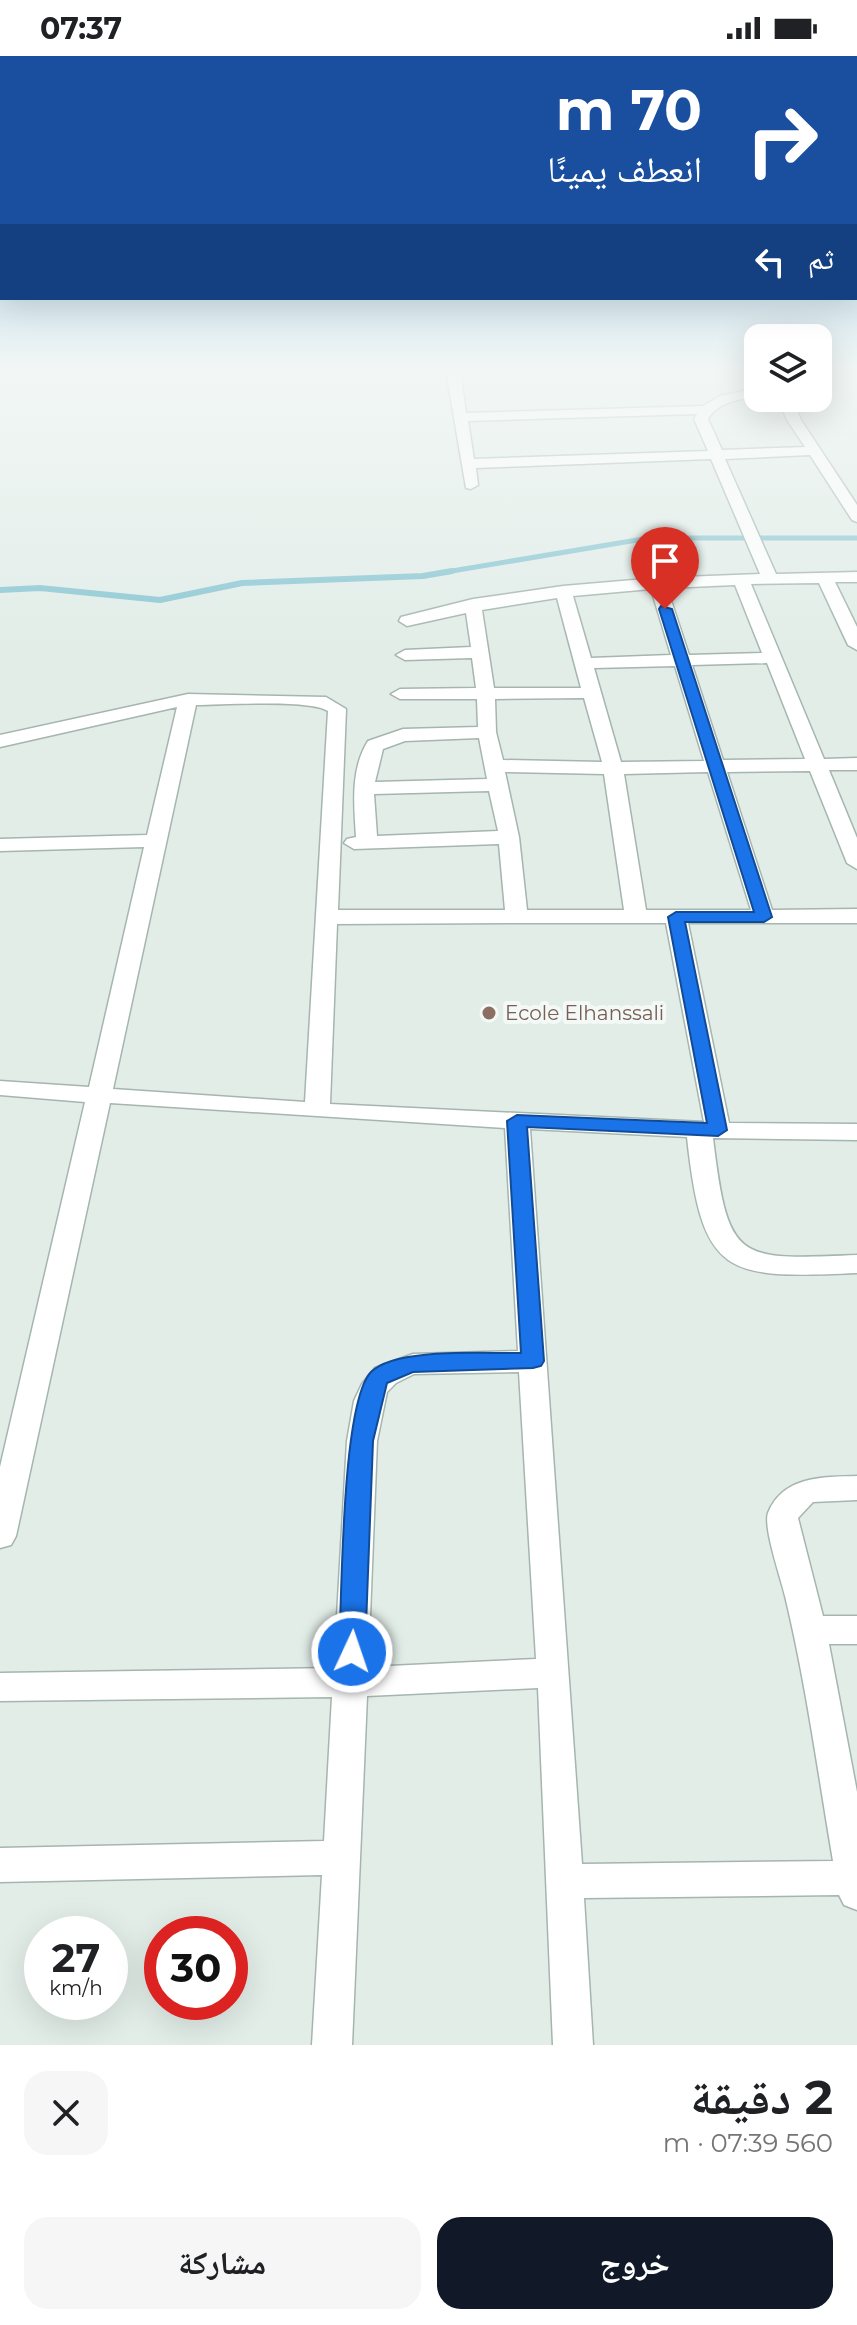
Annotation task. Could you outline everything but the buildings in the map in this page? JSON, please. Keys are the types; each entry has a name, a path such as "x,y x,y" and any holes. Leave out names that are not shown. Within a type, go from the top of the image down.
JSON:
{"street":[{"path":"471,485 467,464 500,463"},
{"path":"720,463 770,579"},
{"path":"822,463 855,510"},
{"path":"407,621 473,604 563,591 741,579 857,577"},
{"path":"825,578 857,645"},
{"path":"741,579 857,863"},
{"path":"657,583 764,917"},
{"path":"563,591 613,768 636,917"},
{"path":"473,604 486,692 487,732 509,837 517,917"},
{"path":"405,655 480,652"},
{"path":"584,663 775,658"},
{"path":"400,694 592,693"},
{"path":"0,741 188,699 300,700 326,702 337,709 317,1111"},
{"path":"0,1536 188,699"},
{"path":"367,843 366,762 375,745 403,735 487,732"},
{"path":"364,788 495,775 613,768 857,764"},
{"path":"332,844 509,837"},
{"path":"0,845 156,841"},
{"path":"327,917 857,916"},
{"path":"676,917 708,1130 711,1215 724,1243 744,1260 773,1267 857,1264"},
{"path":"0,1088 317,1111 708,1130 857,1132"},
{"path":"517,1121 554,1673 573,2045"},
{"path":"332,2045 362,1441 372,1390 379,1378 394,1369 413,1364 533,1361"},
{"path":"564,1881 856,1883 810,1630 782,1518 787,1503 795,1495 857,1488"},
{"path":"810,1630 857,1630"},
{"path":"0,1687 351,1682 554,1673"},
{"path":"0,1865 339,1858"}],"waterway":[{"path":"440,573 649,538 857,538"},
{"path":"0,590 40,588 160,600 242,583 423,576 452,571"}],"place":[{"name":"Ecole Elhanssali","path":"489,1013"}],"route":[{"path":"352,1652 362,1441 372,1390 379,1378 394,1369 413,1364 533,1361 517,1121 718,1130 676,917 764,917 665,609"}]}
